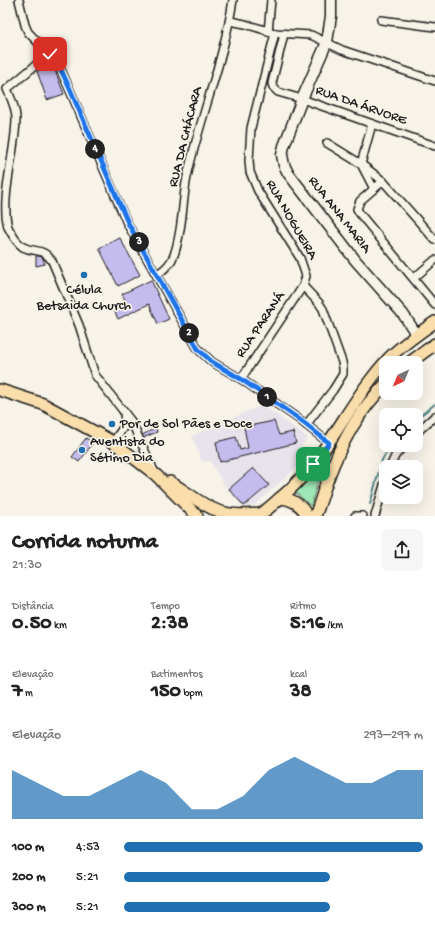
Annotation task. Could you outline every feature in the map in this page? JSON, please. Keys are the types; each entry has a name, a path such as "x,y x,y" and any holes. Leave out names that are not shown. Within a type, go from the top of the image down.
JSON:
{"main road":[{"path":"155,474 208,507 219,511 240,515 260,515 298,482 329,443 360,393 390,358 435,322"},
{"path":"419,356 435,344"},
{"path":"0,390 44,404 113,442 155,474 197,516"},
{"path":"315,516 336,459 348,434 362,411 379,392"},
{"path":"281,498 291,500 297,504 302,508 307,516"}],"street":[{"path":"19,0 28,32 50,54 62,72 128,223 198,349 212,362 241,379 329,443"},
{"name":"RUA DA CHÁCARA","path":"157,275 170,264 179,239 187,178 230,21 233,0"},
{"name":"RUA NOGUEIRA","path":"271,0 272,32 251,128 249,160 250,172 258,191 300,258 306,276 303,286"},
{"name":"RUA ANA MARIA","path":"331,0 331,16 327,42 302,99 284,146 282,155 284,165 288,173 356,261 403,314 417,335"},
{"path":"381,20 435,27"},
{"path":"230,21 272,32 311,35 342,50 435,81"},
{"name":"RUA DA ÁRVORE","path":"284,34 272,83 273,87 278,92 435,146"},
{"path":"50,54 7,89 14,106 16,118 2,205 4,218 13,236 23,247 44,253 52,261 79,326 95,375 131,421 142,442 155,474"},
{"path":"372,124 361,164 374,189"},
{"path":"327,143 361,164 383,181 435,240"},
{"path":"383,181 360,201 357,209 435,305"},
{"path":"414,278 435,260"},
{"path":"303,286 323,309 343,368 343,374 340,380 306,425"},
{"name":"RUA PARANÁ","path":"241,379 303,286"},
{"path":"113,442 125,423 124,412"},
{"path":"423,427 435,416"},
{"path":"120,433 127,431 132,432 142,442"},
{"path":"133,456 140,450 142,442"},
{"path":"375,516 379,502"},
{"path":"355,516 363,516"}],"shaded area":[{"path":"263,405 308,438 297,451 305,460 254,506 244,507 226,488 210,461 202,462 192,436"}],"green space":[{"path":"323,461 311,506 295,492"}],"building":[{"path":"53,65 64,94 47,100 37,71"},
{"path":"120,238 140,275 118,286 99,248"},
{"path":"36,256 42,256 45,264 36,266"},
{"path":"151,280 169,319 158,324 149,304 118,319 114,310 127,304 122,294"},
{"path":"274,421 279,435 293,432 296,443 220,462 216,442 236,437 240,450 248,448 244,427"},
{"path":"156,428 157,432 143,438 142,435"},
{"name":"Aventista do Sétimo Dia","path":"86,438 93,443 79,462 72,457"},
{"path":"253,468 269,485 244,506 229,489"}],"waterway":[{"path":"423,413 435,404"},
{"path":"370,504 382,460 387,452"}],"place":[{"name":"Célula Betsaida Church","path":"84,275"},
{"name":"Por de Sol Pães e Doce","path":"112,424"},
{"name":"Aventista do Sétimo Dia","path":"82,450"}],"route":[{"path":"50,54 62,72 70,89 91,136 115,197 128,223 198,349 215,365 241,379 267,396 329,443 313,464"}]}
